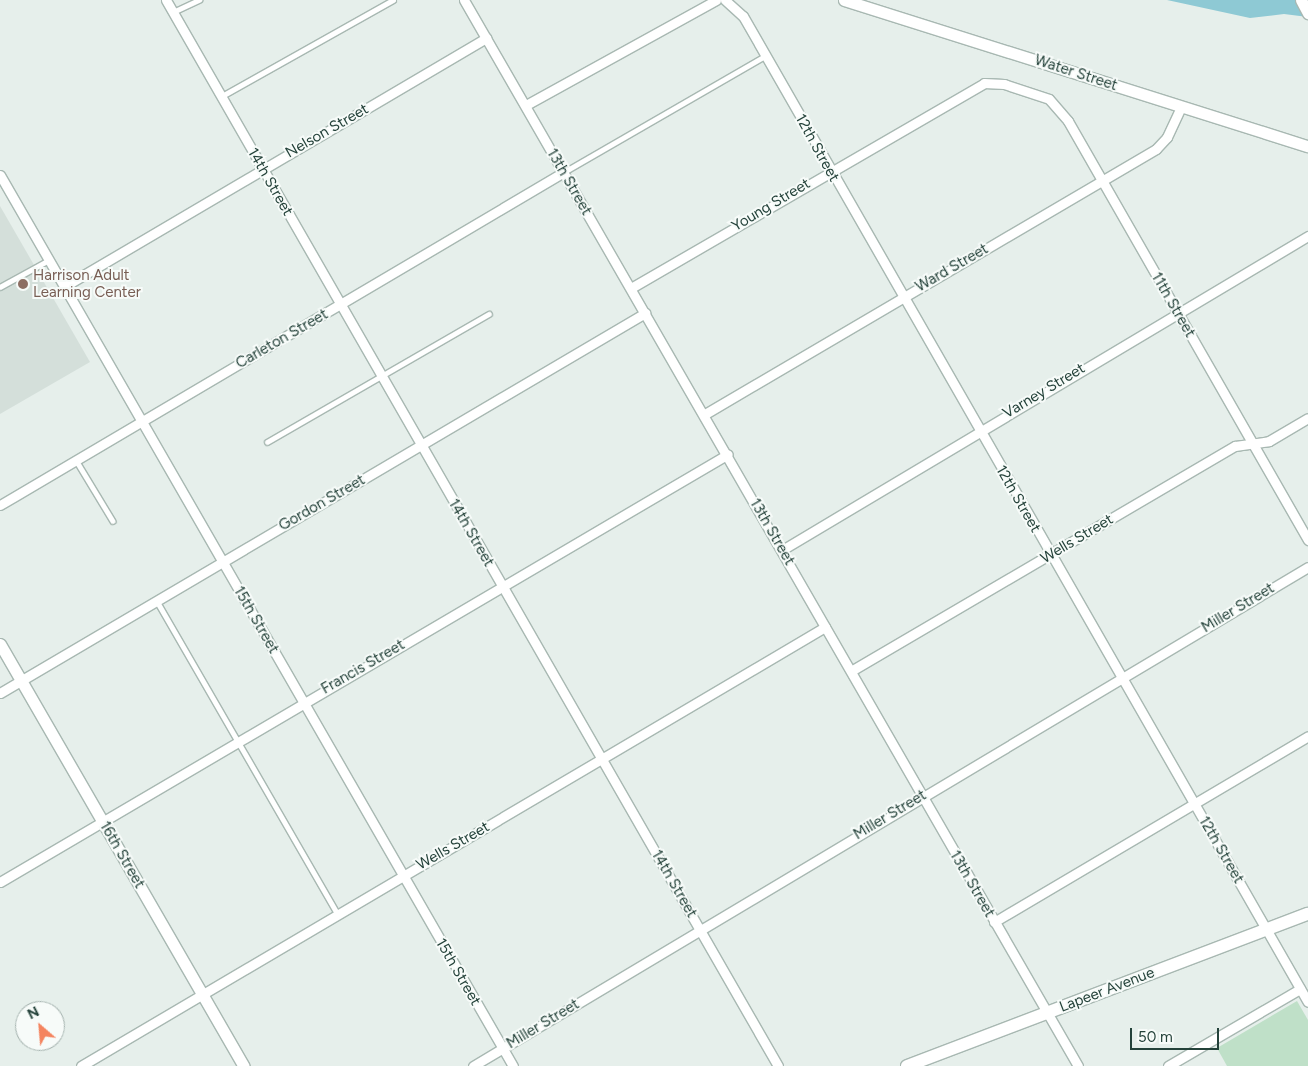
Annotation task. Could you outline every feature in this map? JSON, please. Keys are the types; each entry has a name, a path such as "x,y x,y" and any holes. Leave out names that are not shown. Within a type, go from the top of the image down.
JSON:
{"main road":[{"name":"Lapeer Avenue","path":"907,1066 1308,914"}],"street":[{"name":"14th Street","path":"166,0 778,1066"},
{"name":"13th Street","path":"464,0 705,414 825,627 1078,1066"},
{"path":"526,105 716,0"},
{"name":"12th Street","path":"725,0 743,16 829,171 1308,1002"},
{"name":"Water Street","path":"844,0 1306,145"},
{"path":"1300,0 1308,13"},
{"name":"Nelson Street","path":"65,286 486,38"},
{"name":"Young Street","path":"631,288 829,171 984,84 1021,89"},
{"name":"11th Street","path":"1021,89 1049,99 1058,107 1308,540"},
{"name":"Ward Street","path":"705,414 1156,149 1167,137 1181,107"},
{"name":"Carleton Street","path":"0,505 564,172"},
{"name":"15th Street","path":"0,174 513,1066"},
{"name":"Varney Street","path":"782,550 979,430 1308,236"},
{"name":"Gordon Street","path":"0,693 645,313"},
{"name":"Wells Street","path":"851,671 1235,446 1269,441 1308,418"},
{"name":"Francis Street","path":"0,882 303,702 728,454"},
{"name":"Miller Street","path":"473,1066 1308,567"},
{"name":"Wells Street","path":"82,1066 202,993 825,627"},
{"name":"16th Street","path":"0,644 244,1066"},
{"path":"994,922 1308,736"},
{"path":"1168,1066 1300,989"}],"lane":[{"path":"173,12 199,0"},
{"path":"222,96 393,0"},
{"path":"564,172 765,56"},
{"path":"0,287 50,260"},
{"path":"267,442 489,314"},
{"path":"76,460 113,520"},
{"path":"157,601 338,914"}],"shaded area":[{"name":"Harrison Adult Learning Center","path":"0,206 90,362 0,414"}],"green space":[{"path":"1297,1001 1308,1020 1308,1066 1227,1066 1217,1048"}],"water":[{"path":"1167,0 1308,0 1308,17 1284,14 1250,18"}],"place":[{"name":"Harrison Adult Learning Center","path":"23,284"}]}
